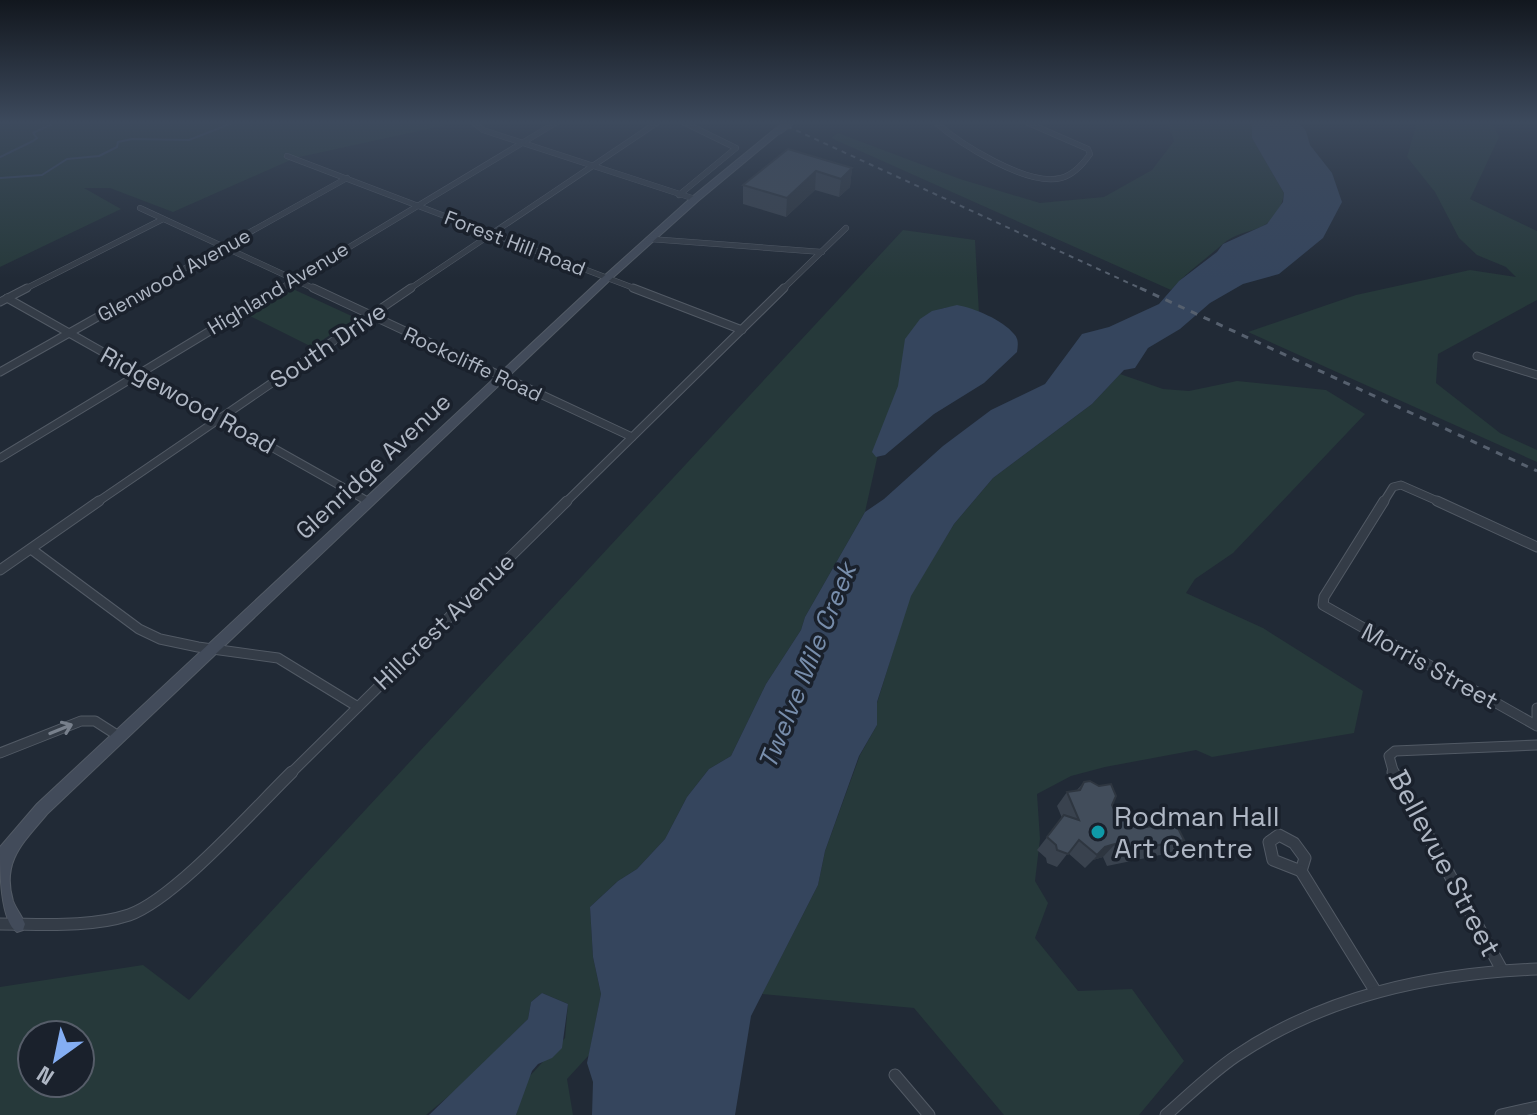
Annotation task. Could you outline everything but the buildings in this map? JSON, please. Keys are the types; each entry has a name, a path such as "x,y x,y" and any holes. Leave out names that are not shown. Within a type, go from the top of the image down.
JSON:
{"main road":[{"name":"Glenridge Avenue","path":"0,859 42,809 606,279 725,174"},
{"path":"8,924 0,886 3,864 12,842"}],"street":[{"name":"Forest Hill Road","path":"336,174 742,330"},
{"name":"Highland Avenue","path":"0,458 469,174"},
{"name":"South Drive","path":"0,570 580,174"},
{"path":"616,174 695,199"},
{"path":"679,195 704,174"},
{"path":"1035,174 1047,179 1070,174"},
{"name":"Glenwood Avenue","path":"0,372 347,178"},
{"name":"Rockcliffe Road","path":"140,208 632,437"},
{"path":"4,300 163,219"},
{"name":"Hillcrest Avenue","path":"8,924 93,923 132,914 174,887 846,228"},
{"path":"650,239 822,252"},
{"name":"Ridgewood Road","path":"4,300 70,333 369,502"},
{"path":"1477,356 1537,375"},
{"name":"Morris Street","path":"1537,547 1401,485 1393,487 1324,597 1323,605 1537,726"},
{"path":"31,549 139,629 160,639 278,658 358,707"},
{"path":"1537,708 1537,718"},
{"path":"0,753 81,721 95,721 120,737"},
{"name":"Bellevue Street","path":"1502,970 1390,766 1389,756 1395,751 1537,745"},
{"path":"1301,871 1374,989"},
{"path":"1166,1115 1235,1057 1313,1012 1374,989 1502,970 1537,969"},
{"path":"895,1075 929,1115"},
{"path":"1501,1115 1537,1107"}],"shaded area":[{"path":"0,174 259,174 173,212 110,188 84,188 121,209 0,267"},
{"path":"912,174 947,174 1040,203 1104,197 1145,174 1273,174 1284,193 1280,207 1268,223 1224,243 1171,290"},
{"path":"1421,174 1482,174 1470,199 1537,231 1537,300 1438,354 1436,383 1500,433 1537,450 1537,462 1248,332 1356,295 1470,270 1516,277 1506,267 1477,255 1459,238 1435,192"},
{"path":"903,230 975,240 979,314 949,308 933,313 884,427 865,512 805,617 801,630 766,684 731,756 709,769 687,797 665,839 637,869 618,881 590,907 593,957 601,994 589,1055 567,1079 573,1115 516,1115 527,1079 565,1038 568,1004 542,993 531,1002 528,1019 462,1085 426,1115 0,1115 0,987 143,965 189,1000"},
{"path":"293,289 356,318 312,347 250,316"},
{"path":"1120,374 1163,389 1189,391 1237,381 1326,390 1365,414 1233,553 1195,579 1186,593 1263,628 1363,691 1354,733 1212,757 1196,750 1105,767 1071,776 1037,794 1040,839 1035,881 1048,903 1035,938 1078,991 1132,989 1184,1061 1139,1115 1004,1115 914,1008 762,994 818,885 825,851 860,755 877,725 877,703 910,596 954,524 993,478 1092,404"}],"water":[{"name":"Twelve Mile Creek","path":"1273,174 1332,174 1342,202 1323,238 1279,274 1243,284 1210,303 1180,329 1148,348 1135,368 1124,370 1092,404 993,478 954,524 911,596 877,702 877,725 859,756 825,851 818,885 751,1016 735,1115 592,1115 593,1082 587,1063 601,994 593,957 590,907 618,881 637,869 665,839 687,797 709,769 731,756 766,684 801,630 805,617 865,512 991,410 1045,384 1082,334 1109,327 1159,304 1179,281 1223,244 1267,224 1283,202 1284,193"},
{"path":"957,305 988,315 1003,324 1017,338 1017,352 984,383 934,414 885,455 876,457 872,452 898,386 905,339 920,319 932,311"},
{"path":"542,993 568,1004 562,1048 532,1071 516,1115 429,1115 528,1019 531,1002"}],"waterway":[{"path":"0,178 44,174"}],"railway":[{"path":"891,174 1144,290"},
{"path":"1140,288 1537,471"}],"place":[{"name":"Rodman Hall Art Centre","path":"1098,832"}]}
